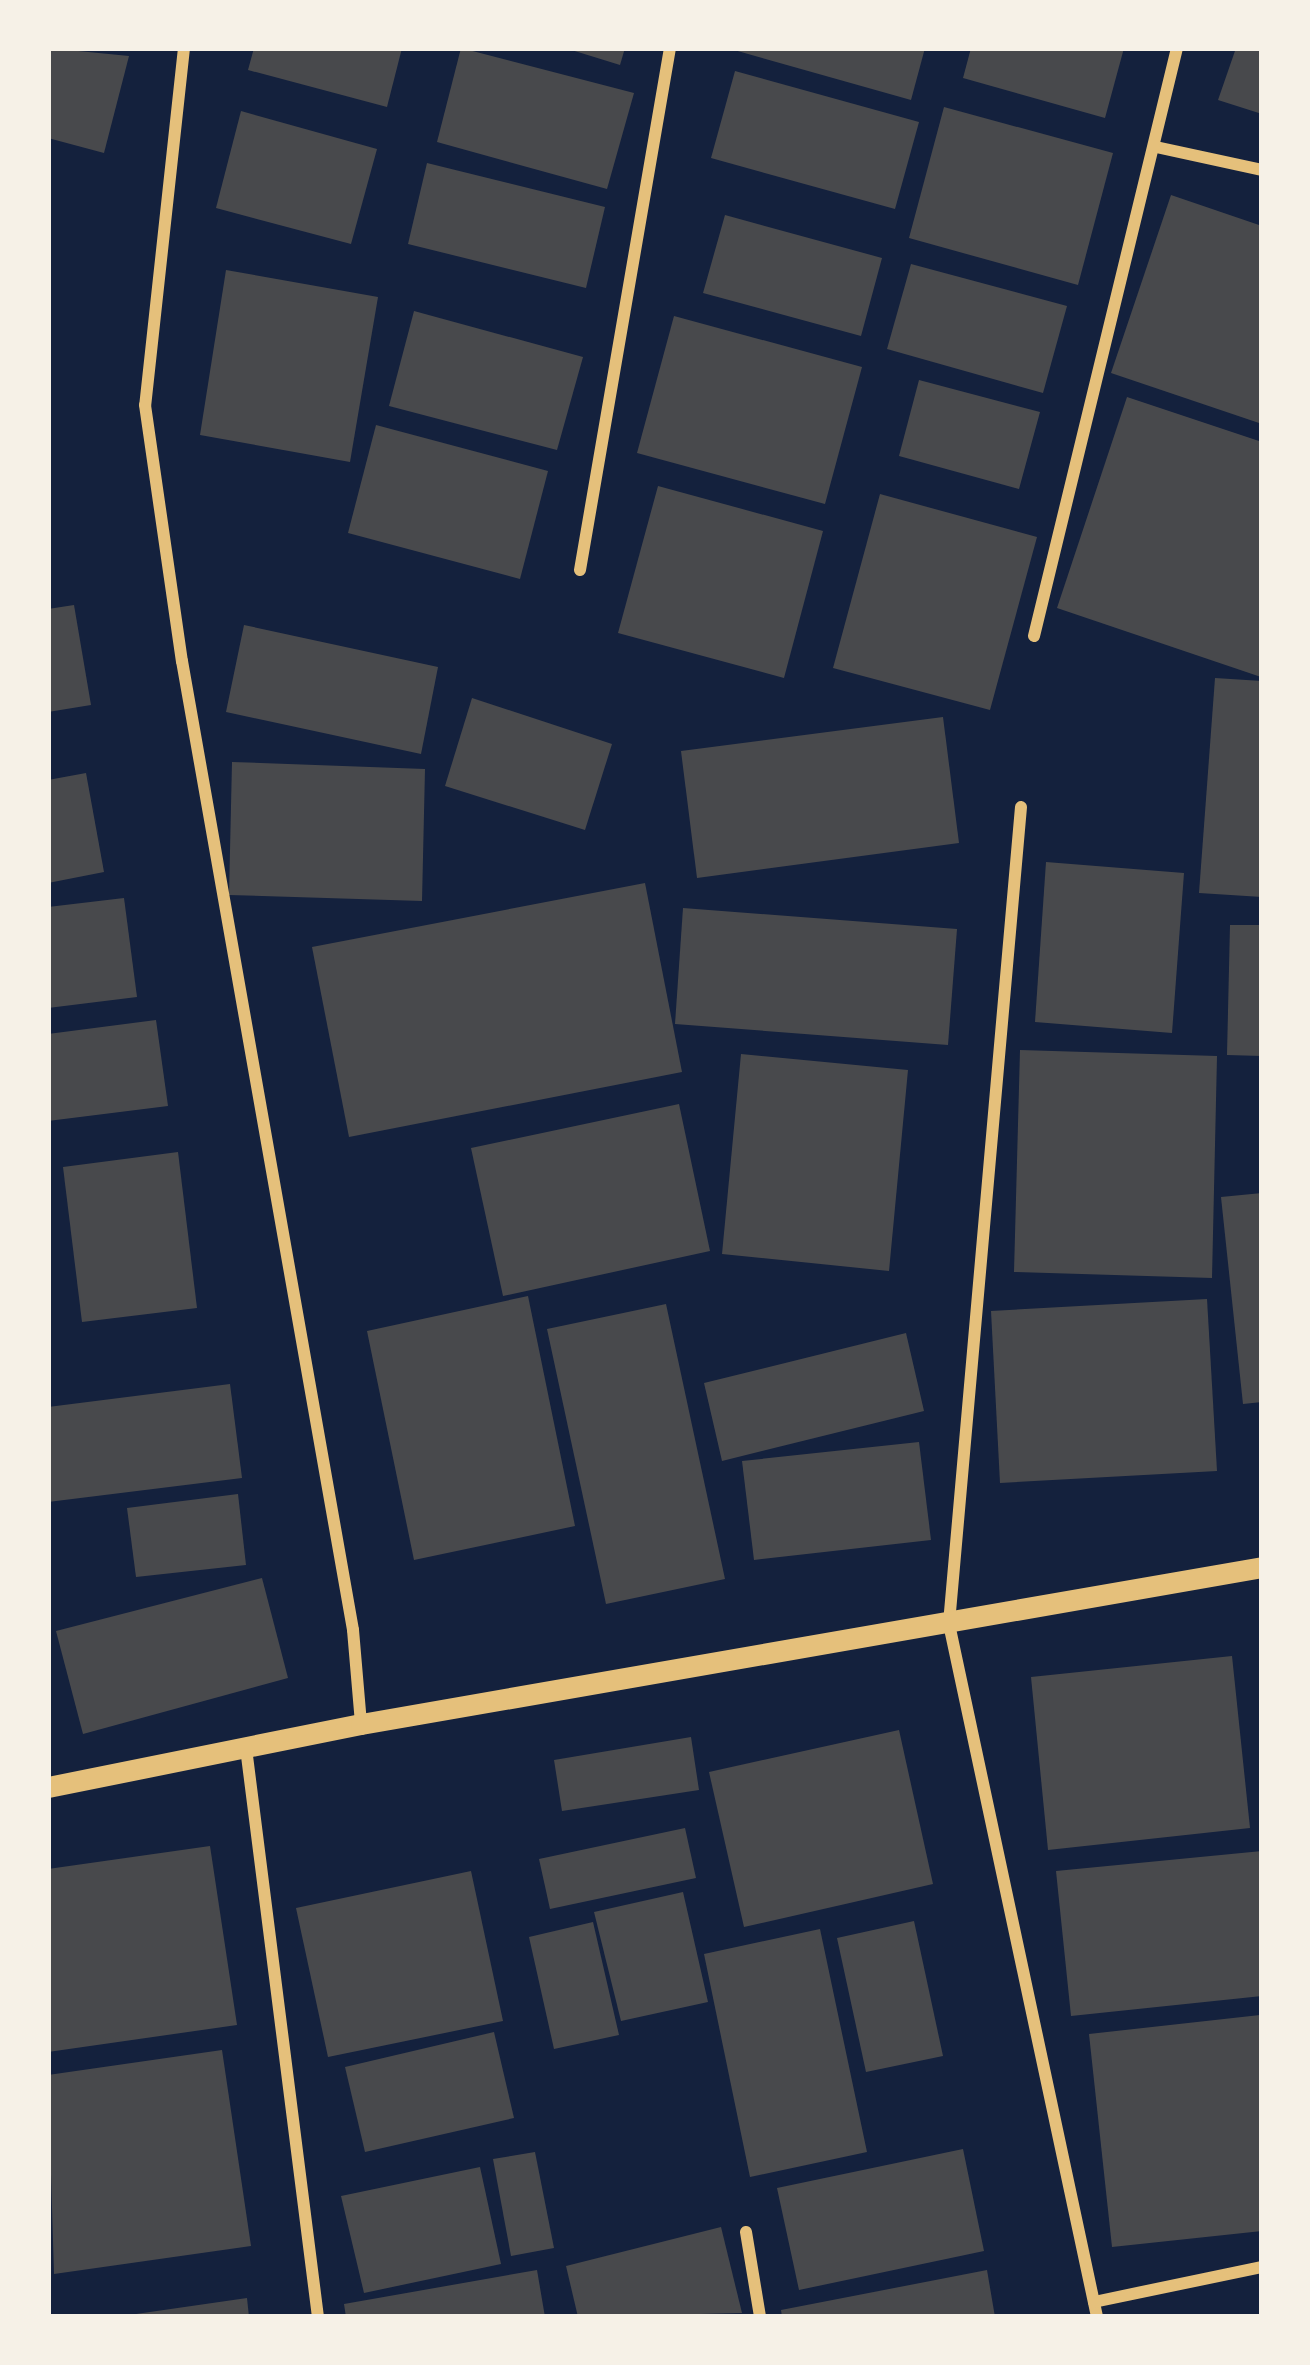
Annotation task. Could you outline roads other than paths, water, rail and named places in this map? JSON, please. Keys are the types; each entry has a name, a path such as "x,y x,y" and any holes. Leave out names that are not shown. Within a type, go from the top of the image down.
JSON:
{"street":[{"path":"184,48 145,405 186,685 353,1630 361,1724"},
{"path":"580,571 670,48"},
{"path":"1034,636 1177,48"},
{"path":"1156,147 1262,170"},
{"path":"1021,807 949,1624 1097,2317"},
{"path":"48,1787 361,1724 1262,1567"},
{"path":"246,1748 318,2317"},
{"path":"746,2232 760,2317"},
{"path":"1094,2302 1262,2266"}]}
